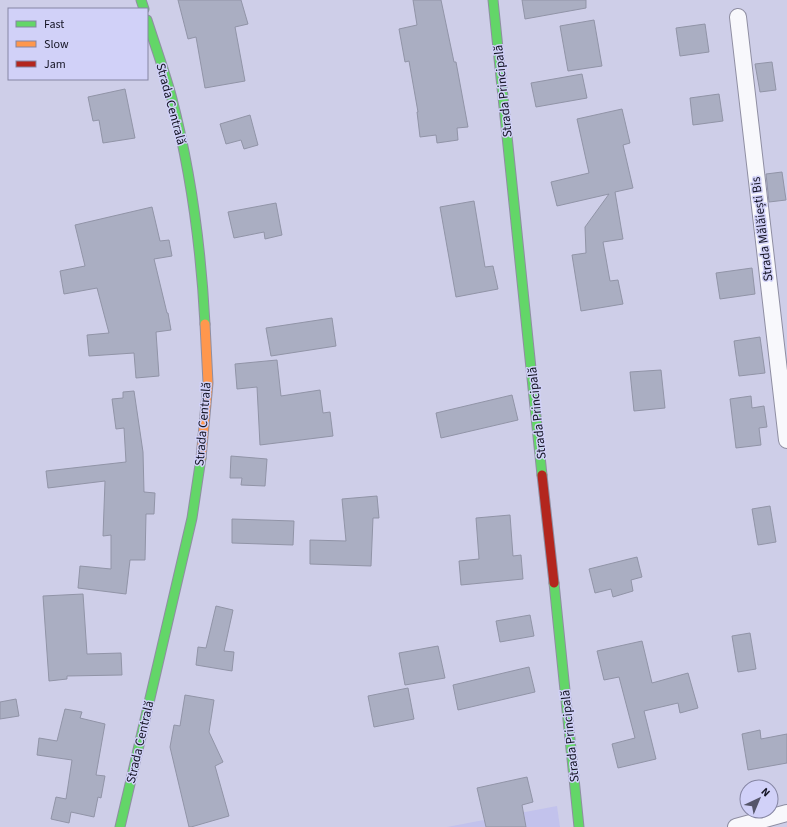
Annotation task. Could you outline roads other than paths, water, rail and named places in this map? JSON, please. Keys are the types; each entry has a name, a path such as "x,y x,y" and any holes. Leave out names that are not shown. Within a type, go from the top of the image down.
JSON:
{"main road":[{"name":"Strada Principală","path":"493,0 579,827"},
{"name":"Strada Centrală","path":"120,827 192,518 203,444 208,383 202,264 192,190 171,95 148,23"}],"street":[{"name":"Strada Mălăiești Bis","path":"738,17 787,440"},
{"path":"736,827 787,813"}]}
